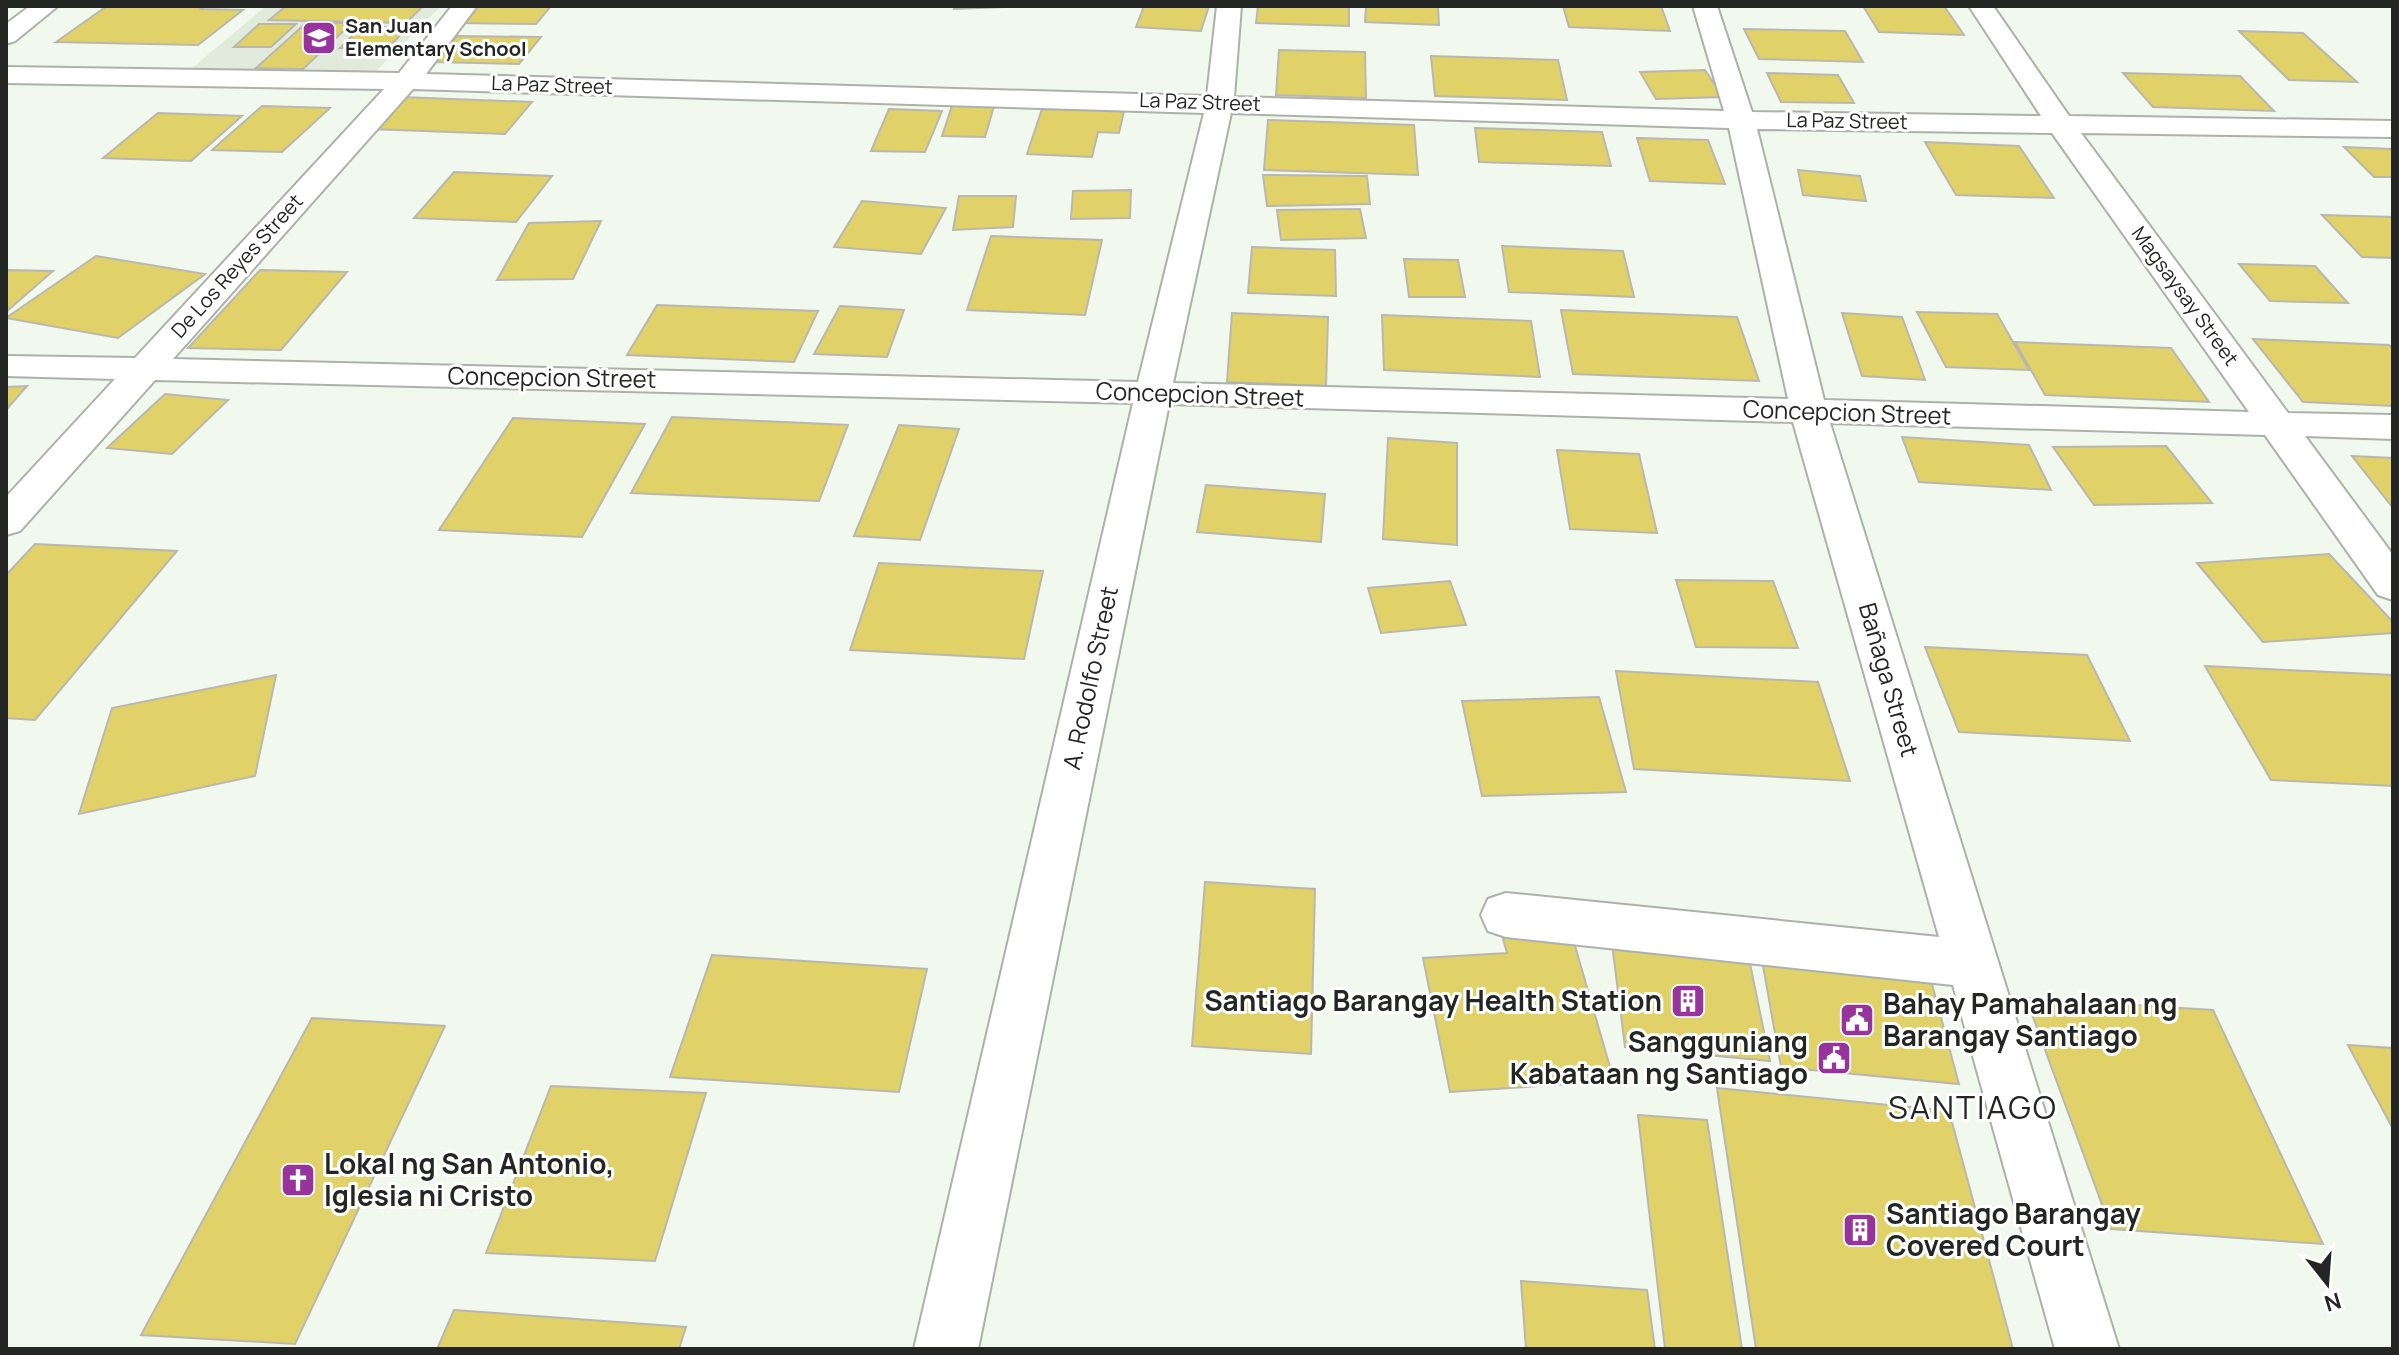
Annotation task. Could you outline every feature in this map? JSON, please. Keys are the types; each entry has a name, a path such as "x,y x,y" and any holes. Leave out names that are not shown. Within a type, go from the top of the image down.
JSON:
{"street":[{"path":"6,36 46,6"},
{"name":"De Los Reyes Street","path":"6,522 406,81 465,6"},
{"name":"A. Rodolfo Street","path":"946,1349 1153,393 1220,102 1229,6"},
{"name":"Bañaga Street","path":"1705,6 1741,120 1809,413 2087,1349"},
{"name":"Magsaysay Street","path":"1981,6 2060,124 2393,585"},
{"name":"La Paz Street","path":"6,75 406,81 1220,102 1741,120 2393,129"},
{"name":"Concepcion Street","path":"6,366 2393,427"},
{"path":"1506,915 1972,964"}],"shaded area":[{"name":"San Juan Elementary School","path":"266,6 441,6 375,72 191,69"}],"building":[{"path":"107,6 205,6 201,9 243,10 198,45 56,42"},
{"path":"286,6 423,6 406,23 269,20"},
{"path":"473,6 551,6 536,24 457,23"},
{"path":"955,6 1028,6 954,9"},
{"path":"1144,6 1209,6 1201,31 1136,27"},
{"path":"1258,6 1349,6 1349,26 1256,23"},
{"path":"1366,6 1438,6 1439,25 1365,22"},
{"path":"1563,6 1661,6 1670,31 1569,27"},
{"path":"1863,6 1944,6 1964,35 1879,32"},
{"path":"306,23 352,23 303,69 256,68"},
{"path":"259,24 296,24 271,47 234,47"},
{"path":"361,27 408,27 388,48 340,48"},
{"path":"1744,29 1845,31 1863,62 1759,59"},
{"path":"2239,31 2303,33 2357,82 2289,80"},
{"path":"457,36 541,37 519,64 433,62"},
{"path":"1279,50 1365,52 1366,98 1276,95"},
{"path":"1431,56 1558,60 1567,100 1435,96"},
{"path":"1705,70 1723,97 1656,99 1640,72"},
{"path":"1767,73 1838,75 1854,103 1781,102"},
{"path":"2123,73 2240,76 2274,111 2153,107"},
{"path":"402,97 532,102 505,134 370,129"},
{"path":"953,103 995,103 985,137 942,136"},
{"path":"262,106 330,108 282,152 212,150"},
{"path":"889,109 942,111 925,152 871,151"},
{"path":"1042,109 1124,111 1119,133 1098,132 1092,157 1027,154"},
{"path":"158,113 242,116 191,161 103,158"},
{"path":"1268,120 1414,125 1418,175 1264,170"},
{"path":"1475,128 1602,132 1611,166 1479,162"},
{"path":"1637,138 1708,140 1725,184 1650,181"},
{"path":"1925,142 2019,146 2054,198 1956,195"},
{"path":"2344,147 2393,149 2393,177 2374,177"},
{"path":"1798,170 1860,176 1866,201 1803,195"},
{"path":"454,172 552,176 516,222 414,218"},
{"path":"1263,175 1367,176 1370,204 1267,206"},
{"path":"1131,190 1130,218 1071,219 1073,191"},
{"path":"959,196 1016,196 1013,227 953,230"},
{"path":"862,201 946,208 921,254 834,247"},
{"path":"1360,209 1366,238 1281,240 1277,210"},
{"path":"2322,215 2393,217 2393,258 2362,257"},
{"path":"601,221 573,279 497,280 529,223"},
{"path":"991,236 1102,240 1085,315 967,310"},
{"path":"1502,246 1623,251 1634,297 1509,292"},
{"path":"1252,247 1335,250 1336,296 1248,293"},
{"path":"96,256 205,274 118,338 6,318"},
{"path":"1404,259 1458,260 1465,297 1409,297"},
{"path":"2239,264 2315,266 2348,303 2270,301"},
{"path":"6,270 53,271 6,312"},
{"path":"260,270 347,272 281,350 188,348"},
{"path":"657,305 818,311 794,362 627,355"},
{"path":"840,306 904,310 887,357 814,354"},
{"path":"1561,310 1737,317 1759,381 1573,374"},
{"path":"1917,312 1997,314 2029,370 1946,367"},
{"path":"1232,313 1328,317 1326,386 1227,382"},
{"path":"1842,313 1902,317 1925,380 1862,376"},
{"path":"1382,315 1531,321 1540,377 1384,370"},
{"path":"2253,339 2389,345 2393,349 2393,406 2303,402"},
{"path":"2015,342 2171,348 2209,402 2045,395"},
{"path":"27,386 6,410 6,387"},
{"path":"165,394 228,400 172,454 107,448"},
{"path":"672,417 848,425 819,501 631,493"},
{"path":"513,418 645,424 582,537 439,530"},
{"path":"899,425 959,429 920,540 854,536"},
{"path":"1902,437 2029,445 2051,490 1919,482"},
{"path":"1388,438 1457,443 1457,545 1383,539"},
{"path":"2166,446 2212,503 2094,505 2053,447"},
{"path":"1557,450 1639,454 1657,533 1570,529"},
{"path":"2352,456 2393,458 2393,508"},
{"path":"1206,485 1325,494 1321,542 1197,532"},
{"path":"35,544 177,551 35,720 6,718 6,575"},
{"path":"2329,554 2393,622 2393,633 2263,642 2197,563"},
{"path":"879,563 1043,571 1024,659 850,650"},
{"path":"1676,580 1773,581 1798,648 1696,647"},
{"path":"1450,581 1466,625 1381,633 1368,588"},
{"path":"1925,647 2087,655 2130,741 1959,732"},
{"path":"2205,666 2393,675 2393,786 2271,780"},
{"path":"1616,671 1818,682 1850,781 1634,769"},
{"path":"276,675 255,776 79,814 112,708"},
{"path":"1599,697 1626,792 1482,796 1462,701"},
{"path":"1205,882 1315,889 1311,1054 1192,1046"},
{"path":"1569,925 1614,1081 1450,1092 1423,958 1507,953 1500,928"},
{"name":"Santiago Barangay Health Station","path":"1612,944 1748,954 1770,1061 1625,1047"},
{"path":"712,955 927,969 899,1092 670,1077"},
{"name":"Bahay Pamahalaan ng Barangay Santiago","path":"1762,960 1929,973 1959,1084 1781,1067"},
{"path":"2026,998 2213,1010 2323,1244 2111,1229"},
{"name":"Lokal ng San Antonio, Iglesia ni Cristo","path":"312,1018 445,1026 295,1344 141,1335"},
{"path":"2348,1045 2393,1048 2393,1129"},
{"path":"551,1086 706,1093 655,1261 486,1253"},
{"name":"Santiago Barangay Covered Court","path":"1717,1088 1949,1111 2013,1349 1756,1349"},
{"path":"1638,1115 1707,1120 1742,1349 1665,1349"},
{"path":"1521,1281 1647,1290 1655,1349 1526,1349"},
{"path":"454,1310 686,1327 679,1349 437,1349"}],"place":[{"name":"San Juan Elementary School","path":"319,38"},
{"name":"Santiago Barangay Health Station","path":"1688,1001"},
{"name":"Bahay Pamahalaan ng Barangay Santiago","path":"1857,1020"},
{"name":"Sangguniang Kabataan ng Santiago","path":"1834,1058"},
{"name":"Lokal ng San Antonio, Iglesia ni Cristo","path":"298,1180"},
{"name":"Santiago Barangay Covered Court","path":"1860,1230"}],"district":[{"name":"SANTIAGO","path":"1973,1108"}]}
